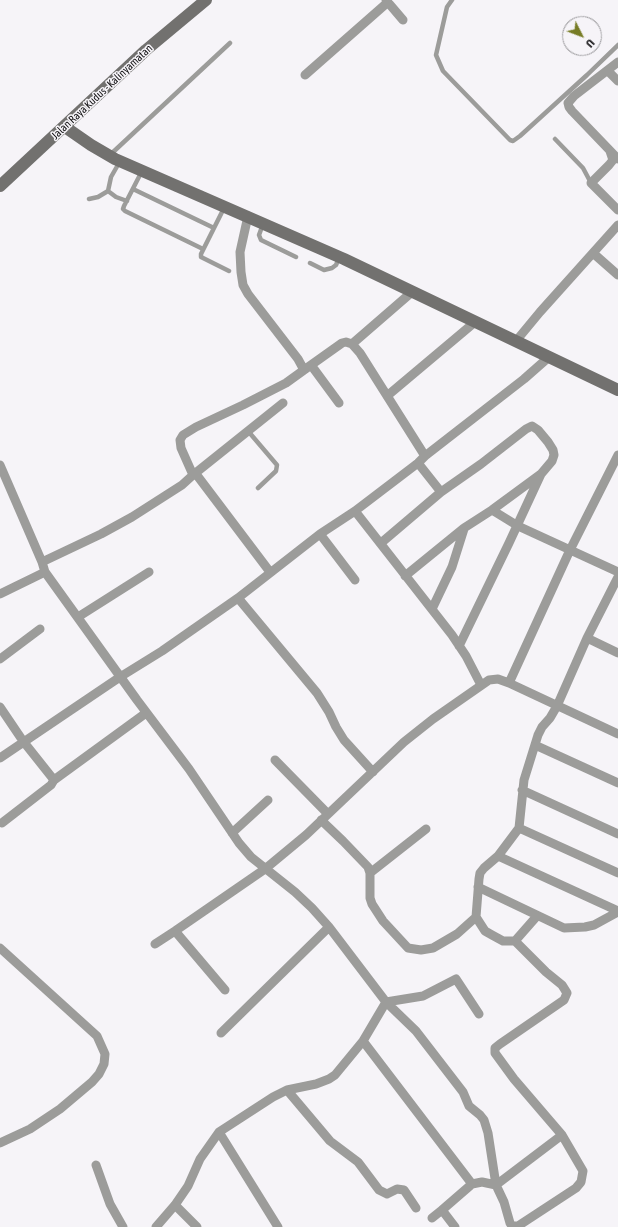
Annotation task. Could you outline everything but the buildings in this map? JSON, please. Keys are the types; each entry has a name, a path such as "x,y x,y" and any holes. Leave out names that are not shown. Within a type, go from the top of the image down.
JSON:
{"street":[{"name":"Jalan Raya Kudus - Kalinyamatan","path":"0,186 146,50 206,0"},
{"path":"305,75 387,1 403,20"},
{"path":"618,62 574,96 568,103 572,111 618,159"},
{"path":"608,70 618,81"},
{"path":"65,127 91,145 142,171 340,257 617,389"},
{"path":"610,151 613,160 591,183 618,210"},
{"path":"248,216 240,252 241,272 248,294 298,359 308,367 339,403"},
{"path":"516,341 618,225"},
{"path":"594,253 618,275"},
{"path":"352,344 412,292"},
{"path":"387,396 475,322"},
{"path":"270,572 194,474 181,448 180,440 183,435 278,387 342,343 346,342 352,344 360,353 425,456"},
{"path":"0,758 23,741 120,677 162,652 238,598 320,534 418,463 524,379 549,357"},
{"path":"42,562 132,517 182,485 283,403"},
{"path":"381,543 441,492 481,464 526,429 532,426 542,434 554,455 552,461 541,474 492,510 464,528 405,576"},
{"path":"509,683 570,550 618,455"},
{"path":"418,463 441,492"},
{"path":"0,465 45,572 146,713 183,760 244,850 265,869 295,892 329,927 386,1002 416,1031 463,1092 469,1106 484,1120 488,1133 496,1185 504,1202 510,1223 515,1227 576,1188 581,1182 583,1171 562,1135 514,1079 494,1053 500,1044 564,1000 567,994 562,985 546,972 515,941 503,941 485,931 476,917 475,909 480,873 498,856 519,828 522,790 535,745 542,727 550,718 557,706 587,638 618,577"},
{"path":"459,646 518,526 541,474"},
{"path":"355,510 459,646 481,685"},
{"path":"492,510 518,526 618,572"},
{"path":"432,609 452,567 464,528"},
{"path":"320,534 355,580"},
{"path":"0,594 45,572"},
{"path":"78,617 149,572"},
{"path":"238,598 317,694 329,712 344,740 372,772"},
{"path":"0,659 40,630"},
{"path":"587,638 618,653"},
{"path":"155,944 175,932 265,869 306,835 418,730 489,680 498,679 509,683 618,734"},
{"path":"0,707 23,741 54,780"},
{"path":"2,823 51,785 54,780 146,713"},
{"path":"535,745 618,783"},
{"path":"275,760 328,814"},
{"path":"522,790 618,834"},
{"path":"232,833 268,800"},
{"path":"321,820 360,857 368,867 370,873 370,898 372,904 383,921 408,948 421,950 433,948 457,934 476,917"},
{"path":"370,873 426,828"},
{"path":"519,828 618,874"},
{"path":"498,856 618,911"},
{"path":"478,887 564,928 570,929 594,925 618,911"},
{"path":"515,941 538,916"},
{"path":"221,1033 329,927"},
{"path":"175,932 225,990"},
{"path":"0,948 97,1036 106,1054 104,1064 99,1074 92,1082 60,1109 30,1129 0,1143"},
{"path":"386,1002 423,996 456,979 479,1014"},
{"path":"156,1227 175,1205 188,1186 200,1159 219,1132 273,1097 287,1090 316,1084 335,1075 363,1041 386,1002"},
{"path":"363,1041 472,1184"},
{"path":"287,1090 330,1141 358,1162 379,1190 387,1194 397,1189 404,1190 416,1208"},
{"path":"219,1132 278,1227"},
{"path":"432,1218 472,1184 482,1182 496,1185 562,1135"},
{"path":"96,1165 110,1204 123,1227"},
{"path":"175,1205 197,1227"},
{"path":"442,1210 455,1227"}],"lane":[{"path":"452,0 447,7 436,55 443,71 510,140 513,141 587,75 618,45"},
{"path":"89,198 98,197 108,191 115,158 230,43"},
{"path":"555,139 583,168 591,183"},
{"path":"142,171 123,209 203,249"},
{"path":"133,189 214,228"},
{"path":"108,191 116,197 127,201"},
{"path":"224,206 203,249 201,257 229,271"},
{"path":"263,223 259,235 261,240 296,257"},
{"path":"310,263 324,270 332,268 336,265 340,257"},
{"path":"248,431 277,465 276,471 258,488"}]}
